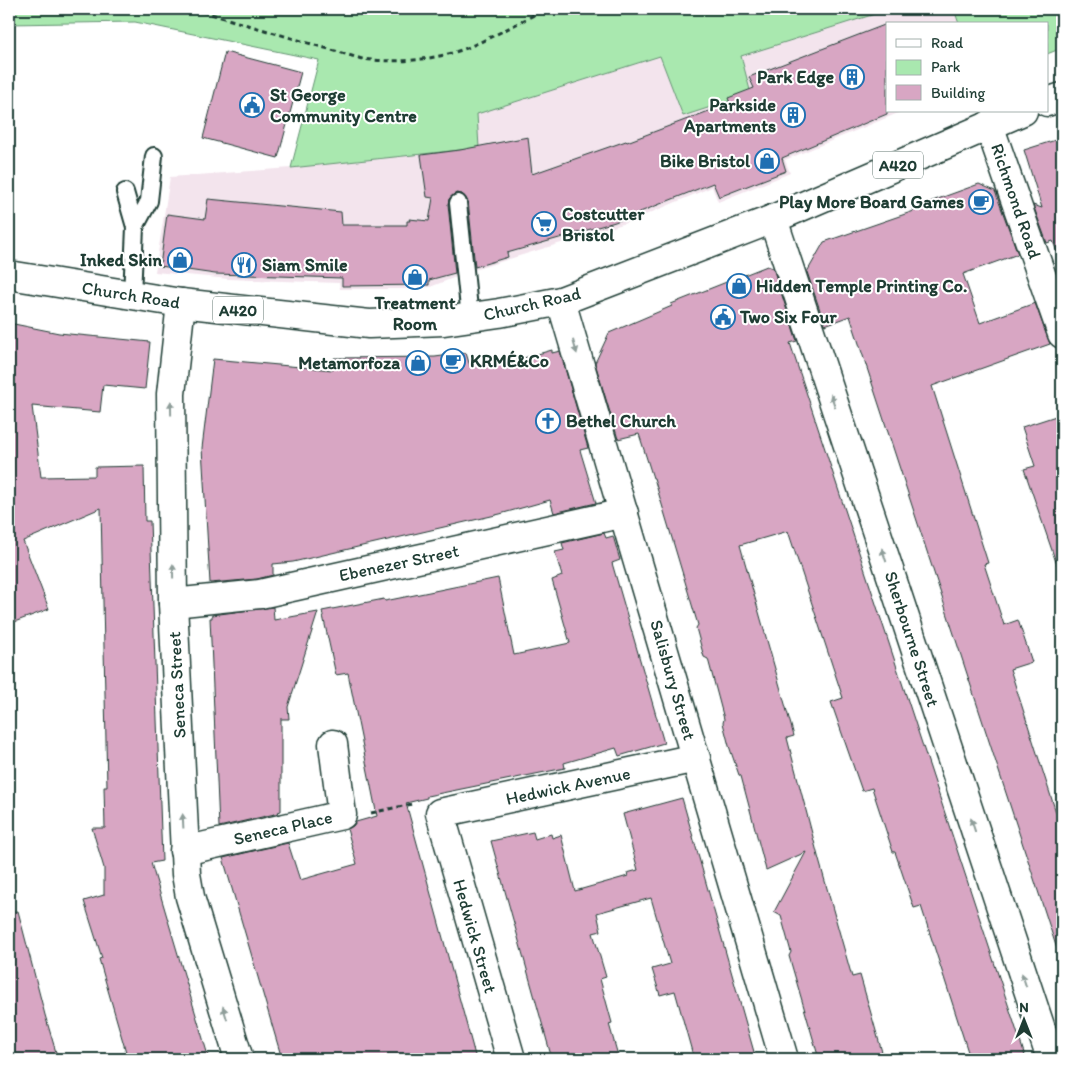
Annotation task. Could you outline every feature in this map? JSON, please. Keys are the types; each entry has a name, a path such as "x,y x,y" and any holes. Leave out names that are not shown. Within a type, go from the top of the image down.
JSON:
{"street":[{"path":"1048,102 1062,97"},
{"name":"Church Road","path":"9,275 180,303 369,324 470,318 561,300 773,219 1021,112"},
{"name":"Richmond Road","path":"989,125 1062,334"},
{"name":"Sherbourne Street","path":"773,219 1051,1059"},
{"name":"Salisbury Street","path":"561,300 784,1059"},
{"name":"Seneca Street","path":"180,303 171,394 173,603 184,851 190,897 238,1059"},
{"name":"Ebenezer Street","path":"173,603 260,594 624,513"},
{"name":"Seneca Place","path":"184,851 342,815 333,744"},
{"name":"Hedwick Avenue","path":"440,813 696,758"},
{"name":"Hedwick Street","path":"440,813 511,1059"}],"lane":[{"path":"135,227 149,201 154,156"},
{"path":"126,192 135,227 132,296"},
{"path":"458,203 470,318"}],"path":[{"path":"194,9 362,59 386,62 438,56 464,48 546,9"}],"shaded area":[{"path":"891,9 954,9 958,22 886,22 886,112 901,112 785,160 790,173 718,202 712,187 626,223 474,270 430,287 340,289 339,283 229,279 155,272 170,177 291,168 479,148 477,114 661,56 683,116 751,94 741,56"}],"green space":[{"path":"9,9 891,9 741,56 751,94 683,116 660,56 477,114 479,148 291,168 319,60 135,22 9,24"},
{"path":"954,9 1062,9 1062,48 1048,54 1048,22 958,22"}],"building":[{"path":"886,24 887,114 782,158 786,171 719,197 713,183 615,222 507,253 508,257 475,267 468,201 462,194 456,193 449,199 448,204 455,273 429,280 429,285 342,286 342,278 215,274 160,266 167,214 205,219 208,199 341,212 342,225 407,225 407,221 410,221 409,219 429,221 433,198 427,197 421,155 460,150 528,137 532,174 627,142 730,103 728,98 754,88 749,77"},
{"name":"St George Community Centre","path":"225,52 301,72 278,158 203,138"},
{"path":"1062,138 1062,252 1057,252 1053,241 1047,243 1033,205 1042,208 1024,150"},
{"path":"979,184 995,191 1018,254 963,274 980,323 1035,303 1050,344 932,386 988,563 984,564 1004,625 1018,620 1032,662 1010,669 1062,831 1062,948 1057,949 850,316 825,325 807,272 824,242 914,211 913,208"},
{"path":"767,266 773,268 797,341 790,343 1026,1059 980,1059 977,1052 969,1055 921,906 914,908 872,788 862,791 831,702 843,698 788,531 740,545 794,736 787,738 819,860 852,977 860,975 884,1059 819,1059 789,956 791,952 781,916 774,912 806,852 766,870 741,776 729,746 708,659 704,657 696,628 698,625 654,478 639,434 618,439 595,363 609,333 672,306 671,304"},
{"path":"9,323 59,333 150,342 145,389 103,385 100,412 32,406 41,477 95,476 95,467 144,466 145,521 150,521 162,861 151,863 209,1059 128,1059 99,959 102,958 84,901 104,895 104,868 92,828 105,828 104,787 107,787 101,508 23,541 49,609 9,624"},
{"path":"552,350 552,353 560,351 588,448 580,450 596,503 554,513 550,500 500,514 293,562 273,564 273,575 257,579 210,583 202,448 213,359 333,370 334,358 435,357 466,353 470,366 497,359 499,365"},
{"path":"1062,414 1062,565 1057,565 1024,469 1035,466 1022,427"},
{"path":"604,533 606,538 613,536 620,560 612,563 664,743 619,756 616,748 564,763 565,768 427,796 427,798 406,803 476,1059 282,1059 223,858 288,843 300,880 357,864 347,829 356,822 377,816 348,673 336,675 322,611 384,599 385,601 498,578 514,655 570,643 552,580 562,576 555,552 564,550 562,543"},
{"path":"273,607 274,620 318,612 288,707 289,719 281,719 281,811 219,827 210,618 212,618 212,615"},
{"path":"682,798 756,1059 694,1059 675,991 660,995 652,969 670,964 651,898 597,913 601,931 593,933 606,977 600,979 612,1023 609,1024 619,1059 552,1059 491,841 533,832 535,839 551,834 552,838 561,835 575,891 628,876 627,873 638,870 623,814"},
{"path":"18,911 58,1059 9,1059 9,912"}],"place":[{"name":"Park Edge","path":"852,77"},
{"name":"St George Community Centre","path":"252,105"},
{"name":"Parkside Apartments","path":"793,115"},
{"name":"Bike Bristol","path":"767,161"},
{"name":"Play More Board Games","path":"981,202"},
{"name":"Costcutter Bristol","path":"544,224"},
{"name":"Inked Skin","path":"180,260"},
{"name":"Siam Smile","path":"244,265"},
{"name":"Treatment Room","path":"415,277"},
{"name":"Hidden Temple Printing Co.","path":"739,286"},
{"name":"Two Six Four","path":"723,317"},
{"name":"KRMÉ&Co","path":"453,361"},
{"name":"Metamorfoza","path":"418,363"},
{"name":"Bethel Church","path":"548,421"}]}
